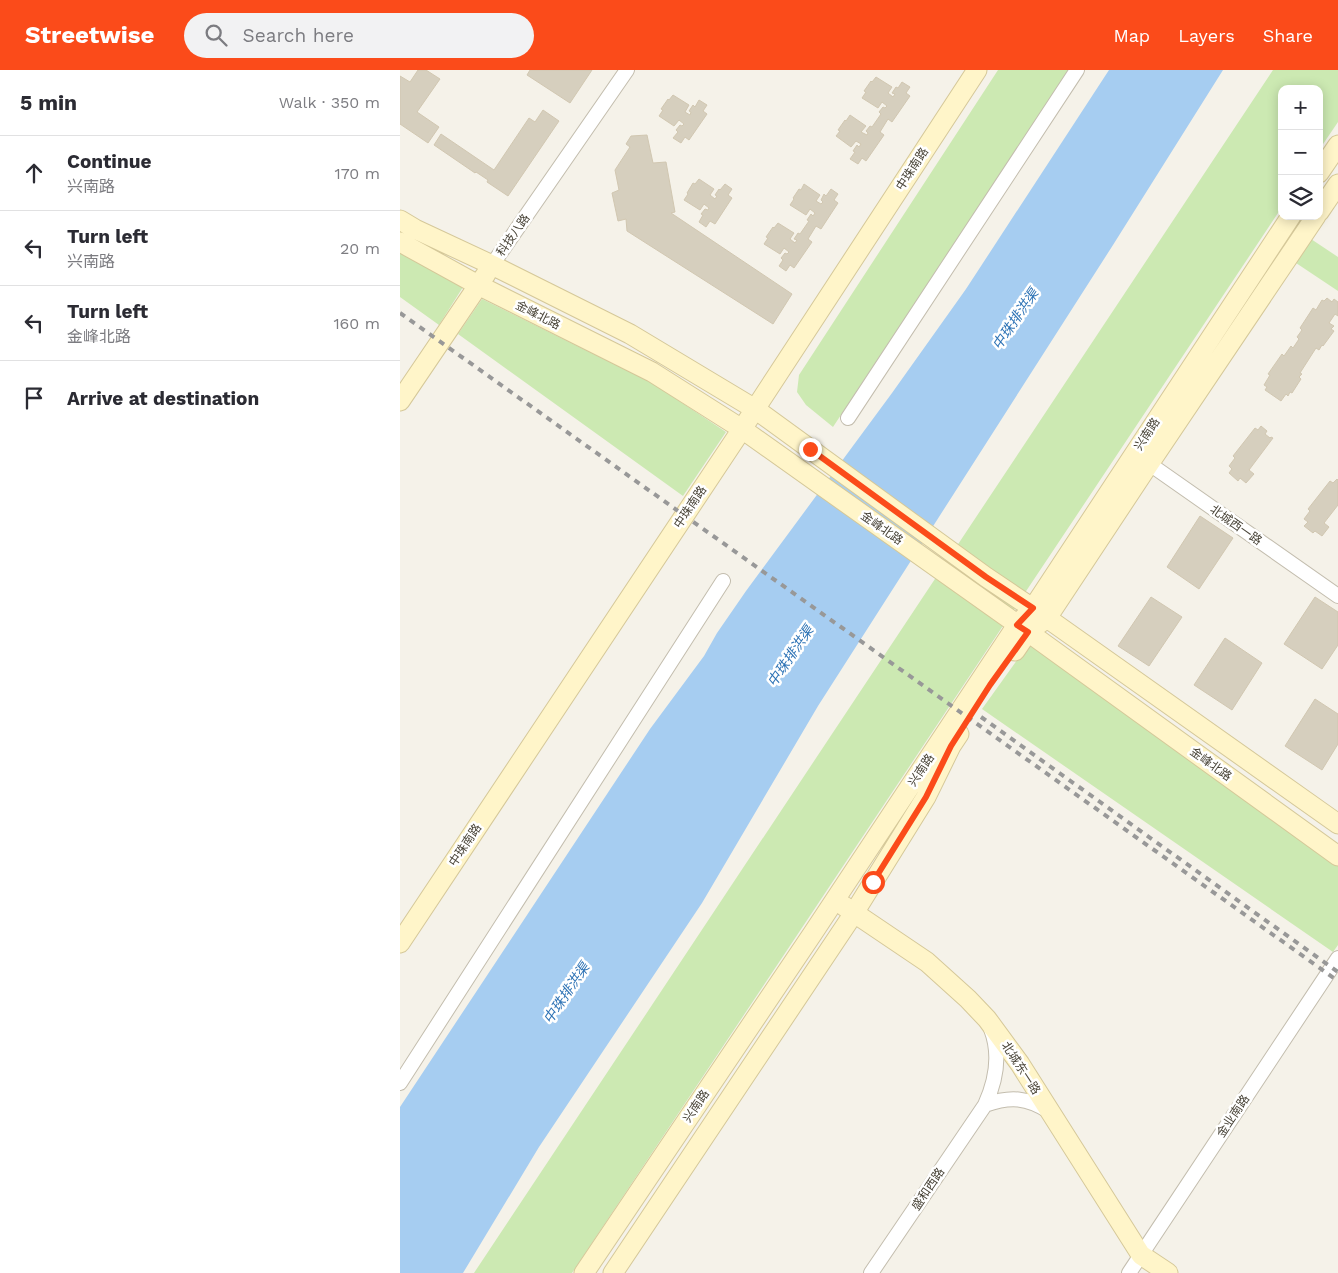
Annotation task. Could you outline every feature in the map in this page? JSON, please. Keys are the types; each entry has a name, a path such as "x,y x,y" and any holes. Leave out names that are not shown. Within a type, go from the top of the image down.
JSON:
{"street":[{"name":"科技八路","path":"400,402 626,70"},
{"name":"中珠南路","path":"400,943 742,429 977,70"},
{"path":"848,418 1077,70"},
{"path":"1323,167 1338,145"},
{"path":"1323,206 1338,184"},
{"name":"金峰北路","path":"400,220 630,334 755,409 986,577 1040,613 1338,824"},
{"name":"兴南路","path":"584,1273 835,900 1023,629 1040,613 1142,458 1289,220"},
{"name":"兴南路","path":"1142,458 1313,220"},
{"name":"金峰北路","path":"400,242 478,285 652,372 742,429 798,467 1338,856"},
{"name":"北城西一路","path":"1142,458 1338,595"},
{"path":"400,1083 723,582"},
{"name":"兴南路","path":"613,1273 854,913 926,797 951,746 1023,629"},
{"name":"北城东一路","path":"835,900 927,962 955,986 987,1019 1020,1064 1141,1255 1168,1273"},
{"name":"金业南路","path":"1129,1273 1338,958"},
{"name":"盛和西路","path":"871,1273 985,1105 992,1089 996,1072 997,1054 987,1019"},
{"path":"985,1105 998,1100 1026,1100 1050,1112"}],"green space":[{"path":"998,70 1069,70 833,427 806,405 797,392 799,375"},
{"path":"1273,70 1338,70 1338,122 1323,144 1323,85 1278,85 1278,213 572,1273 474,1273"},
{"path":"1311,239 1338,257 1338,291 1296,263"},
{"path":"400,252 463,287 439,325 400,297"},
{"path":"482,299 652,383 726,432 683,496 458,334"},
{"path":"1030,642 1338,866 1338,945 1333,952 982,709"}],"water":[{"name":"中珠排洪渠","path":"1109,70 1223,70 818,706 702,903 539,1147 463,1273 400,1273 400,1107 650,729 704,656 717,633 746,591 966,289"}],"building":[{"path":"418,70 426,70 440,79 417,112 439,127 428,143 400,124 400,76 410,82"},
{"path":"530,70 592,70 570,103 527,75"},
{"path":"876,77 892,87 888,93 893,97 895,94 892,93 902,82 910,87 906,93 910,96 892,122 888,119 880,132 884,135 866,161 862,158 858,164 850,159 857,145 859,147 861,144 856,141 851,147 836,136 840,131 838,130 850,115 866,126 861,132 867,135 866,131 870,126 872,127 881,114 879,112 883,107 887,106 882,102 878,108 862,98 866,92 864,91"},
{"path":"673,95 689,105 685,112 690,115 691,112 689,111 693,105 695,107 699,100 707,105 703,111 707,114 689,140 685,137 681,143 673,138 678,132 676,130 680,125 684,124 679,120 674,126 659,116 663,110 661,109"},
{"path":"543,110 559,121 508,196 487,182 488,180 434,145 441,134 494,170 529,118 535,122"},
{"path":"647,135 653,163 666,162 675,212 671,213 792,294 773,324 627,231 626,219 618,221 612,193 619,190 615,170 630,147 626,144 631,136"},
{"path":"699,179 714,189 710,195 715,199 719,189 725,184 732,189 728,195 732,198 715,224 710,221 706,227 699,222 703,215 701,214 705,209 708,210 709,208 704,204 700,210 684,200 693,183 695,184"},
{"path":"804,184 820,195 816,201 821,204 824,194 826,196 831,189 838,194 834,200 838,203 821,229 816,226 808,239 812,242 794,268 790,265 786,271 779,266 783,260 781,258 785,253 789,252 784,248 780,254 764,244 768,238 766,237 778,223 794,233 790,239 795,243 797,240 794,239 798,233 800,234 809,221 807,220 811,214 813,216 815,213 810,209 806,215 790,205"},
{"path":"1327,298 1332,302 1334,299 1338,302 1338,316 1335,314 1329,323 1334,326 1331,329 1334,331 1319,350 1316,348 1300,373 1302,374 1299,377 1301,379 1292,393 1290,392 1288,396 1286,394 1281,401 1265,390 1267,387 1264,385 1270,375 1268,374 1282,354 1284,356 1291,346 1293,348 1299,339 1297,337 1302,330 1300,328 1313,308 1316,310 1322,300 1324,301"},
{"path":"1261,426 1267,431 1265,434 1273,438 1249,470 1254,474 1246,483 1240,478 1238,481 1229,473 1232,469 1229,466 1235,458 1233,456 1255,428 1258,430"},
{"path":"1337,479 1338,505 1324,523 1329,527 1322,536 1315,531 1313,533 1304,526 1308,522 1304,519 1310,511 1308,509 1330,481 1333,483"},
{"path":"1200,516 1233,538 1199,589 1167,567"},
{"path":"1151,597 1182,617 1149,666 1118,646"},
{"path":"1315,597 1338,612 1338,645 1322,669 1284,644"},
{"path":"1225,638 1262,663 1232,710 1194,685"},
{"path":"1315,699 1338,714 1338,744 1322,770 1285,746"}],"railway":[{"path":"400,313 1338,981"},
{"path":"981,717 1338,972"}],"route":[{"path":"810,449 986,577 1033,608 1017,625 1028,632 990,685 951,746 926,797 873,882"}]}
